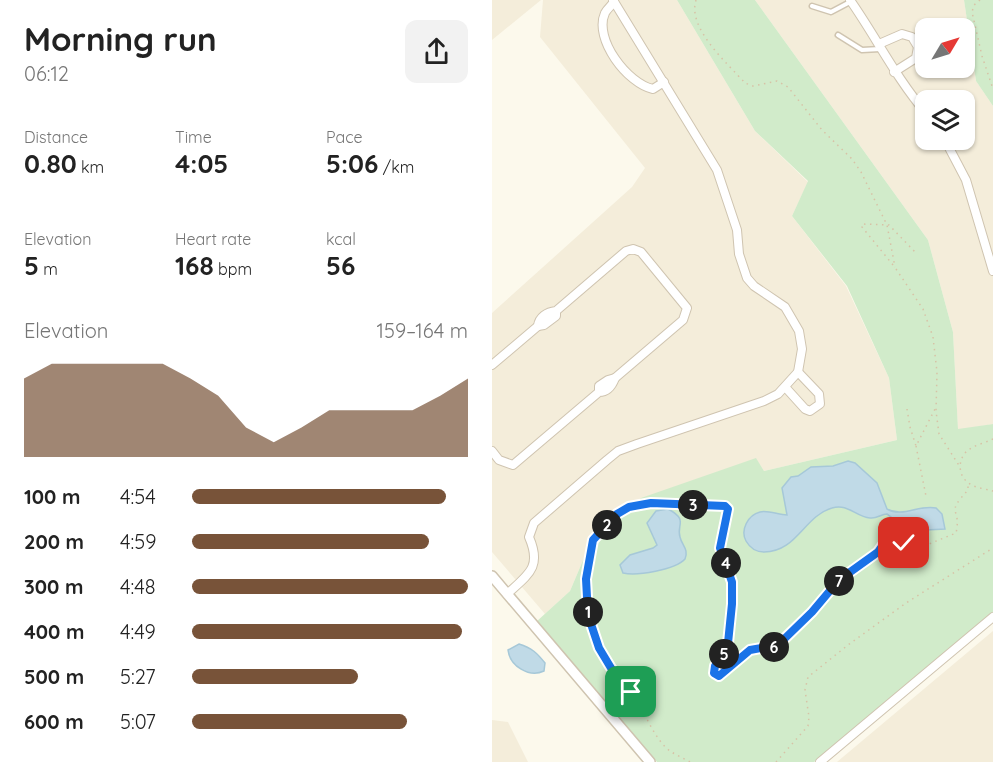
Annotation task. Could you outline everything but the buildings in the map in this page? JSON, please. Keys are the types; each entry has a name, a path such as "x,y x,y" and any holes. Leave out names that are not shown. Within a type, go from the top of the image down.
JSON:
{"street":[{"path":"507,594 533,568 536,553 529,537 534,523 541,514 618,452 764,402 786,388 798,372 802,349 794,318 785,307 754,286 747,278 739,254 737,230 717,170 664,82 614,1 604,15 603,22 609,46 616,61 644,87 653,89 664,82"},
{"path":"850,1 894,72 915,99"},
{"path":"880,46 902,34 912,37 918,47 916,58 894,72"},
{"path":"950,150 966,180 993,270"},
{"path":"492,365 538,326 543,316 556,311 626,251 633,249 641,252 687,308 683,320 615,378 612,386 604,392 599,392 513,465 499,460 492,451"},
{"path":"786,388 805,409 810,411 820,404 819,394 798,372"},
{"path":"492,576 650,762"},
{"path":"820,762 993,617"}],"lane":[{"path":"812,6 831,12 850,1"},
{"path":"838,35 862,50 880,46"}],"path":[{"path":"696,0 693,12 711,45 748,85 777,81 788,87 822,130 858,166 887,225 895,267"},
{"path":"980,0 972,8 972,12 982,56 993,89"},
{"path":"917,254 887,225 861,225 895,267 922,309 933,338 940,440 960,467"},
{"path":"916,445 937,406"},
{"path":"908,409 926,496"},
{"path":"993,439 968,450 960,459 962,477 968,484 993,491"},
{"path":"690,762 670,751 661,741 643,709 611,668 599,648 588,615 586,579 589,552 593,540 617,514 629,507 651,503 725,506 728,509 720,548 728,566 733,591 728,643 715,666 714,673 719,676 750,650 778,645 812,612 839,580 878,552 894,529 899,531 907,550 929,544 956,532 958,524 953,510 954,504 968,490 968,484"},
{"path":"776,762 808,726 805,690 808,677 906,603 993,548"}],"shaded area":[{"path":"492,0 541,0 492,40"},
{"path":"543,0 677,0 755,131 808,182 792,216 846,286 889,378 897,440 764,471 756,459 592,539 570,591 545,614 492,552 492,313 632,187 645,168 540,37"},
{"path":"755,0 964,0 967,18 915,18 915,78 975,78 975,74 976,81 993,106 993,424 958,430 953,332 928,240"},
{"path":"993,631 993,762 837,762"},
{"path":"492,720 508,722 528,762 492,762"}],"green space":[{"path":"677,0 755,0 928,240 953,332 958,429 993,424 993,613 814,762 657,762 536,622 570,591 592,539 641,498 756,458 764,471 897,440 889,378 847,286 792,216 808,181 755,131"},
{"path":"964,0 993,0 993,106 976,81 975,18 967,18"}],"water":[{"path":"848,461 855,463 877,483 887,509 905,512 936,508 942,514 945,529 926,530 916,540 910,542 887,514 870,518 838,507 822,512 785,546 761,552 749,546 744,532 752,516 763,512 787,515 782,488 791,477 798,476 811,467 833,466"},
{"path":"668,509 680,520 679,533 686,550 685,559 673,566 656,571 637,574 623,573 620,565 630,555 657,545 647,523 656,511"},
{"path":"519,644 531,649 539,656 545,663 544,671 532,673 516,666 508,650"}],"route":[{"path":"631,692 611,668 599,648 588,615 586,579 589,552 593,540 617,514 629,507 651,503 670,503 725,506 728,509 720,539 720,548 728,566 733,591 728,643 715,666 714,673 719,676 732,668 750,650 770,649 778,645 803,622 839,580 859,564 869,561 894,529 897,528 904,543"}]}
